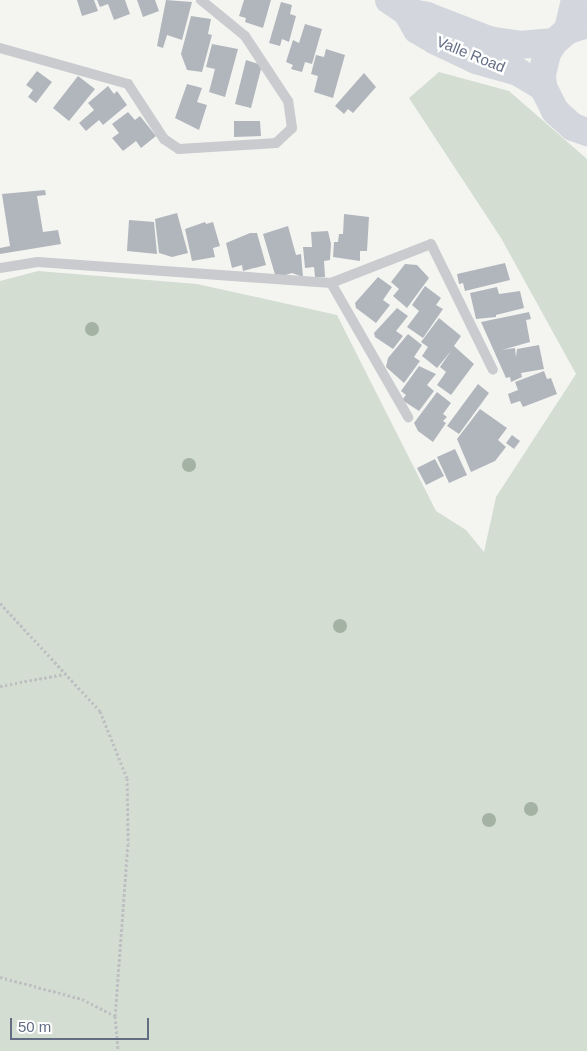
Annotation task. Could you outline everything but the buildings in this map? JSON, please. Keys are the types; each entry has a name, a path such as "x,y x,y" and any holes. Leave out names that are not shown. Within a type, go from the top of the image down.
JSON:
{"main road":[{"path":"575,0 570,32 544,64 543,87 559,115 573,127 587,132"},
{"name":"Valle Road","path":"398,6 472,35 505,44 570,32"},
{"name":"Valle Road","path":"398,6 417,30 434,40 476,60 518,72 543,87"}],"lane":[{"path":"0,48 128,84 164,139 179,149 276,143 292,128 288,101 245,36 201,0"},
{"path":"0,268 38,262 331,283 430,244 494,370"},
{"path":"331,283 408,417"}],"path":[{"path":"0,603 100,711 127,778 128,844 115,1016 118,1051"},
{"path":"0,686 65,673"},
{"path":"0,977 82,999 115,1016"}],"shaded area":[{"path":"439,72 509,91 587,159 587,1051 0,1051 0,281 38,271 197,284 337,315 436,511 466,530 484,552 496,497 576,374 501,238 409,98"}]}
